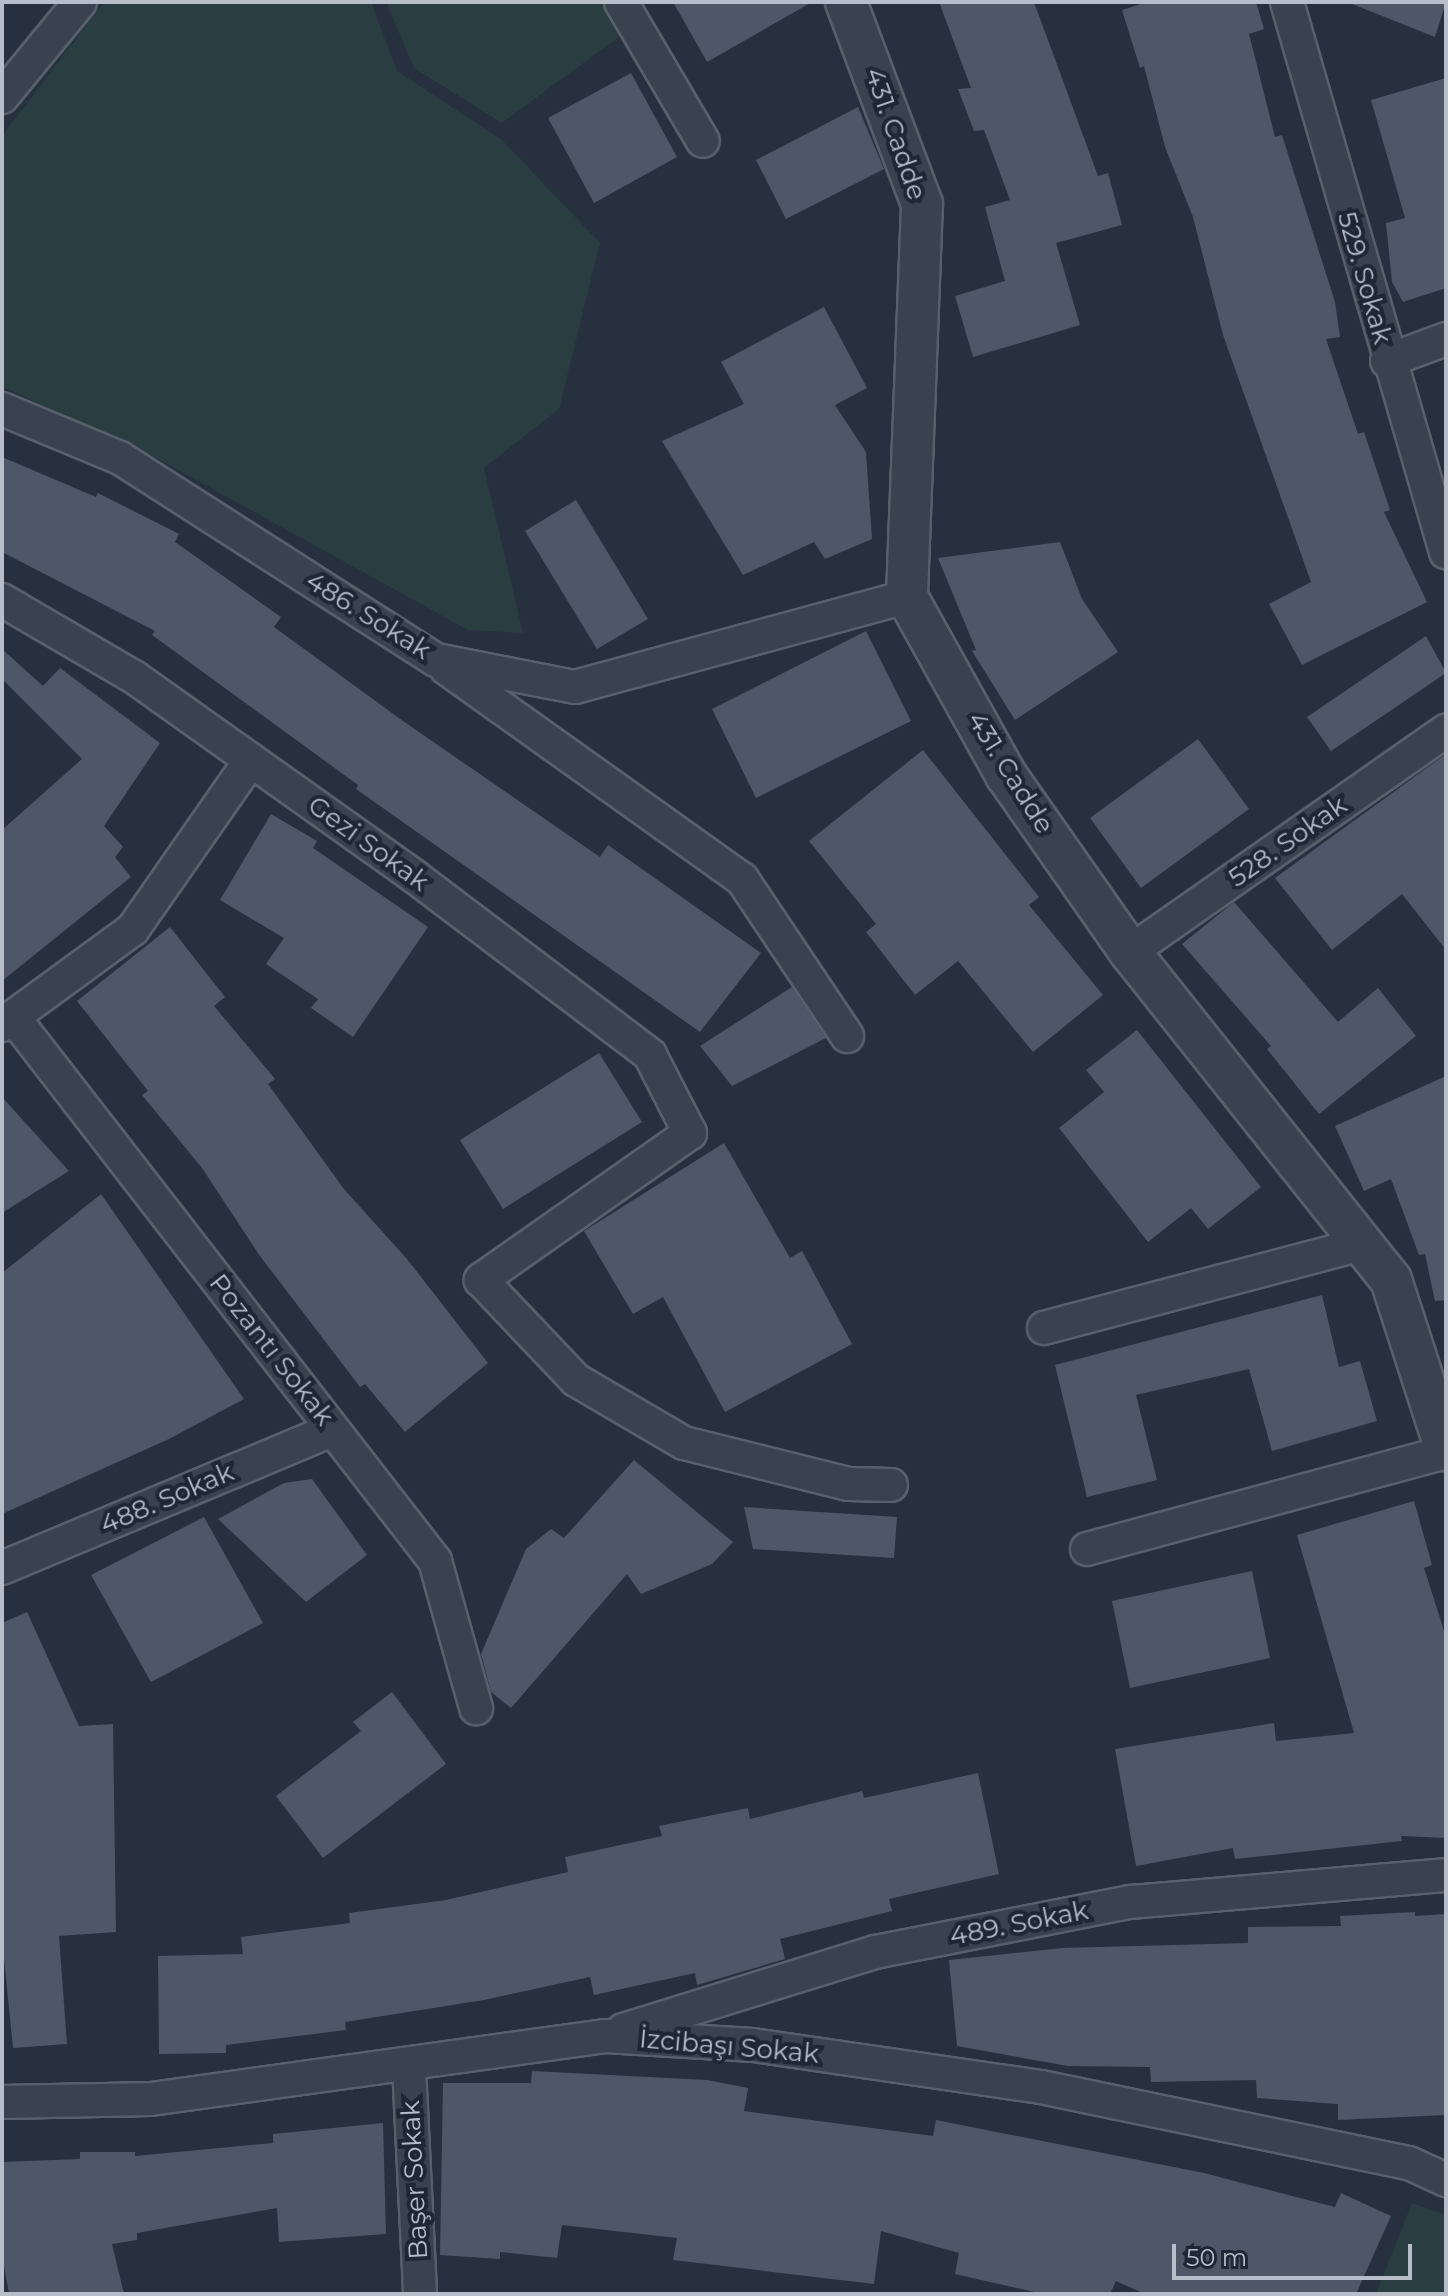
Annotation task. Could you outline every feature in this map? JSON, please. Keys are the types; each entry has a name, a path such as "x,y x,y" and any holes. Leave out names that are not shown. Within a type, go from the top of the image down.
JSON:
{"street":[{"path":"2,97 80,2"},
{"path":"621,2 703,141"},
{"name":"431. Cadde","path":"846,2 922,204 907,597 1006,775 1130,952 1391,1280 1446,1451"},
{"name":"529. Sokak","path":"1287,2 1387,361 1446,552"},
{"path":"1387,361 1446,339"},
{"name":"486. Sokak","path":"2,409 120,458 436,660 575,687 907,597"},
{"name":"Gezi Sokak","path":"2,600 134,677 650,1055 690,1133 481,1280 576,1380 684,1443 848,1484 891,1485"},
{"path":"436,660 742,879 847,1036"},
{"name":"528. Sokak","path":"1130,952 1446,731"},
{"path":"8,1022 133,929 251,760"},
{"name":"Pozantı Sokak","path":"8,1022 435,1561 476,1708"},
{"path":"1044,1328 1362,1244"},
{"name":"488. Sokak","path":"2,1568 332,1430"},
{"path":"1087,1549 1446,1451"},
{"name":"489. Sokak","path":"605,2036 875,1952 1116,1904 1446,1875"},
{"name":"İzcibaşı Sokak","path":"2,2102 151,2099 409,2067 605,2036 753,2045 1041,2087 1409,2163 1446,2180"},
{"name":"Başer Sokak","path":"409,2067 420,2294"}],"green space":[{"path":"104,2 371,2 397,71 503,141 600,243 559,409 484,468 523,633 468,630 135,446 2,387 2,136"},
{"path":"386,2 601,2 620,36 502,123 414,68"},
{"path":"1412,2203 1446,2215 1446,2294 1376,2294"}],"building":[{"path":"673,2 812,2 707,62"},
{"path":"939,2 1034,2 1098,176 1108,173 1122,225 1056,243 1080,325 973,357 955,296 1005,281 985,207 1010,200 984,130 974,131 958,89 971,88"},
{"path":"1147,2 1256,2 1264,29 1249,34 1275,137 1282,135 1335,302 1340,337 1326,339 1358,434 1364,432 1390,510 1384,512 1427,602 1302,665 1269,604 1311,582 1223,335 1193,217 1165,147 1144,66 1140,68 1122,10"},
{"path":"1347,2 1446,2 1435,37"},
{"path":"631,73 677,157 594,203 548,118"},
{"path":"1446,78 1446,288 1403,302 1392,282 1386,223 1405,218 1371,100"},
{"path":"858,107 884,169 786,219 756,160"},
{"path":"824,307 867,388 835,405 866,452 872,539 825,559 814,542 743,575 662,441 744,404 721,362"},
{"path":"2,457 96,497 98,493 179,534 175,542 281,617 274,627 403,721 600,857 608,845 761,953 700,1032 356,789 358,785 152,635 155,631 2,552"},
{"path":"576,500 648,619 597,649 525,531"},
{"path":"1060,542 1082,599 1118,652 1015,720 972,651 976,650 938,558"},
{"path":"866,631 911,721 756,798 712,709"},
{"path":"1426,636 1446,673 1331,751 1307,717"},
{"path":"2,649 43,686 60,668 160,743 104,826 123,847 115,857 131,877 2,981 2,830 82,759 2,679"},
{"path":"1198,739 1249,809 1141,888 1090,818"},
{"path":"923,750 1039,897 1029,905 1103,995 1033,1052 958,961 915,995 866,932 876,924 809,841"},
{"path":"1446,754 1446,950 1402,894 1332,950 1275,878"},
{"path":"271,814 317,841 313,848 428,927 353,1037 311,1008 318,999 266,964 284,938 220,900"},
{"path":"1234,902 1338,1022 1378,988 1416,1036 1319,1114 1267,1049 1271,1046 1182,944"},
{"path":"170,927 225,997 214,1006 275,1079 268,1084 344,1189 407,1259 488,1363 405,1432 365,1384 360,1387 260,1256 202,1168 142,1095 148,1091 77,1001"},
{"path":"792,987 826,1038 732,1086 700,1046"},
{"path":"1137,1030 1261,1187 1208,1229 1191,1208 1148,1242 1059,1128 1104,1092 1086,1070"},
{"path":"599,1053 642,1122 503,1209 460,1140"},
{"path":"1446,1076 1446,1300 1435,1301 1425,1254 1419,1255 1391,1179 1364,1191 1335,1126"},
{"path":"2,1097 69,1171 2,1213"},
{"path":"724,1143 790,1258 802,1251 852,1344 725,1412 663,1297 633,1314 584,1231"},
{"path":"101,1194 244,1399 169,1439 2,1514 2,1273"},
{"path":"1322,1295 1339,1367 1360,1361 1377,1421 1272,1451 1249,1369 1136,1395 1157,1480 1087,1497 1055,1365"},
{"path":"634,1460 733,1542 712,1564 641,1594 627,1574 511,1708 491,1692 481,1654 526,1549 551,1529 564,1538"},
{"path":"312,1479 367,1555 306,1602 218,1519 284,1483"},
{"path":"1414,1501 1432,1565 1424,1568 1446,1637 1446,1838 1401,1836 1402,1841 1235,1859 1233,1848 1136,1866 1115,1749 1274,1723 1276,1741 1354,1733 1297,1535"},
{"path":"744,1507 897,1517 894,1558 753,1549"},
{"path":"204,1517 263,1623 151,1682 91,1575"},
{"path":"1252,1571 1270,1658 1130,1688 1112,1601"},
{"path":"27,1612 79,1726 113,1724 116,1932 59,1936 67,2044 13,2048 2,1939 2,1623"},
{"path":"392,1692 446,1764 323,1858 276,1796 361,1731 353,1722"},
{"path":"978,1773 999,1874 889,1899 892,1911 780,1939 785,1959 697,1985 695,1973 594,1995 590,1977 484,2000 345,2022 346,2030 226,2045 226,2053 159,2054 158,1956 243,1954 241,1937 350,1923 349,1913 446,1900 568,1872 565,1857 662,1836 659,1826 748,1808 750,1819 862,1791 864,1798"},
{"path":"1415,1912 1415,1916 1446,1914 1446,2115 1338,2120 1338,2104 1257,2098 1256,2080 1151,2082 1150,2067 1068,2066 957,2046 949,1960 1062,1948 1248,1943 1248,1927 1341,1926 1340,1916"},
{"path":"532,2071 707,2080 748,2088 744,2111 933,2136 936,2120 1204,2173 1335,2207 1341,2193 1391,2216 1356,2294 1145,2294 1116,2281 1110,2294 1043,2294 955,2274 959,2253 881,2231 874,2284 673,2260 677,2238 562,2225 557,2258 500,2252 500,2259 440,2255 443,2083 531,2083"},
{"path":"383,2123 386,2234 279,2242 277,2208 137,2233 137,2240 112,2244 124,2294 9,2294 2,2255 2,2162 80,2159 80,2152 135,2152 135,2156 273,2143 273,2134"}]}
